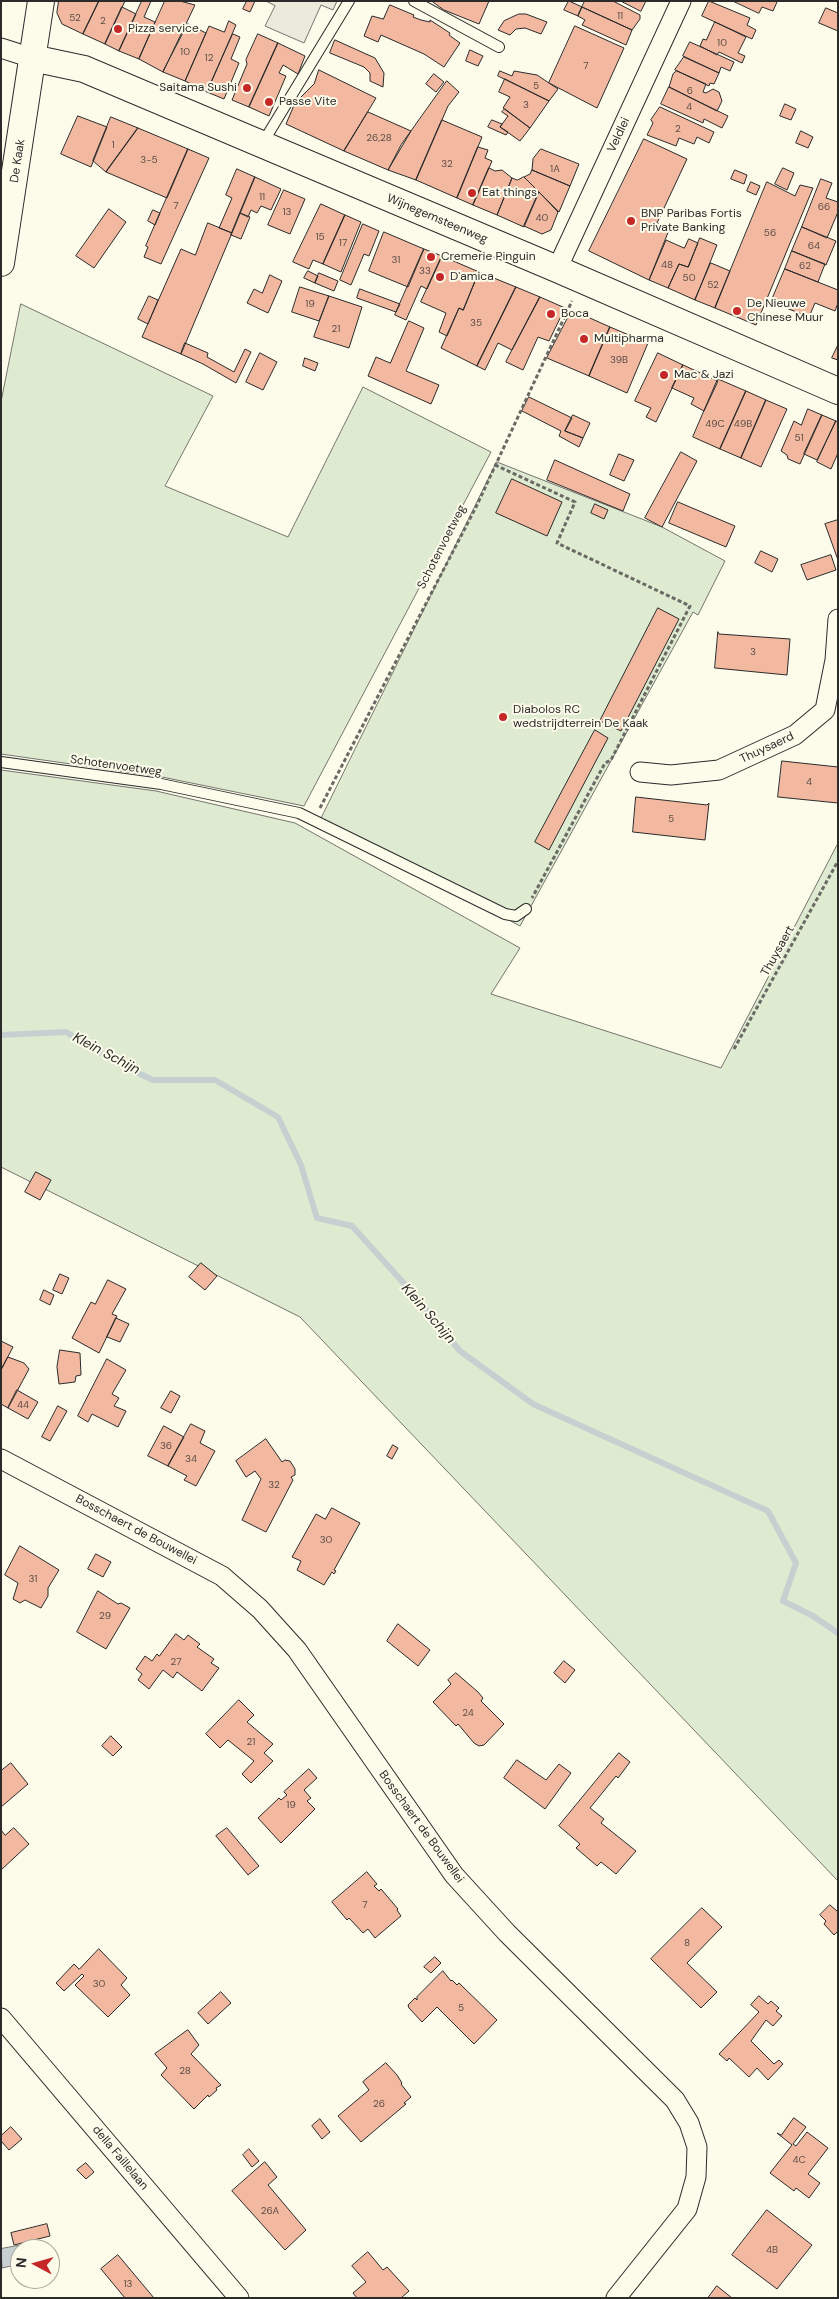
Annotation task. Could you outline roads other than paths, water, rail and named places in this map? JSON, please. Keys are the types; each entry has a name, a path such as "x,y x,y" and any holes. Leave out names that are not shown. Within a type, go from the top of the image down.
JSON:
{"street":[{"name":"De Kaak","path":"1,263 41,1"},
{"name":"Veldlei","path":"557,269 682,1"},
{"path":"1,48 32,58"},
{"name":"Wijnegemsteenweg","path":"32,58 84,69 557,269 838,391"},
{"name":"Thuysaerd","path":"640,772 671,775 719,770 795,735 825,710 835,660 838,619"},
{"name":"Bosschaert de Bouwellei","path":"1,1459 222,1576 260,1609 297,1650 454,1875 514,1940 675,2100 689,2123 696,2147 696,2177 687,2209 616,2298"},
{"name":"della Faillelaan","path":"1,2018 239,2298"}],"lane":[{"path":"261,145 349,1"},
{"path":"414,1 499,47"},
{"name":"Schotenvoetweg","path":"1,762 161,784 299,813 505,914 516,916 526,909"}],"waterway":[{"name":"Klein Schijn","path":"1,1035 66,1032 121,1065 153,1080 215,1080 278,1117 301,1165 317,1218 352,1226 409,1289 460,1351 533,1404 768,1511 796,1563 783,1601 813,1616 838,1633"}],"place":[{"name":"Pizza service","path":"118,29"},
{"name":"Saitama Sushi","path":"247,88"},
{"name":"Passe Vite","path":"269,102"},
{"name":"Eat things","path":"472,193"},
{"name":"BNP Paribas Fortis Private Banking","path":"631,221"},
{"name":"Cremerie Pinguin","path":"431,257"},
{"name":"D'amica","path":"440,277"},
{"name":"De Nieuwe Chinese Muur","path":"737,311"},
{"name":"Boca","path":"551,314"},
{"name":"Multipharma","path":"584,339"},
{"name":"Mac & Jazi","path":"664,375"},
{"name":"Diabolos RC wedstrijdterrein De Kaak","path":"503,717"}]}
